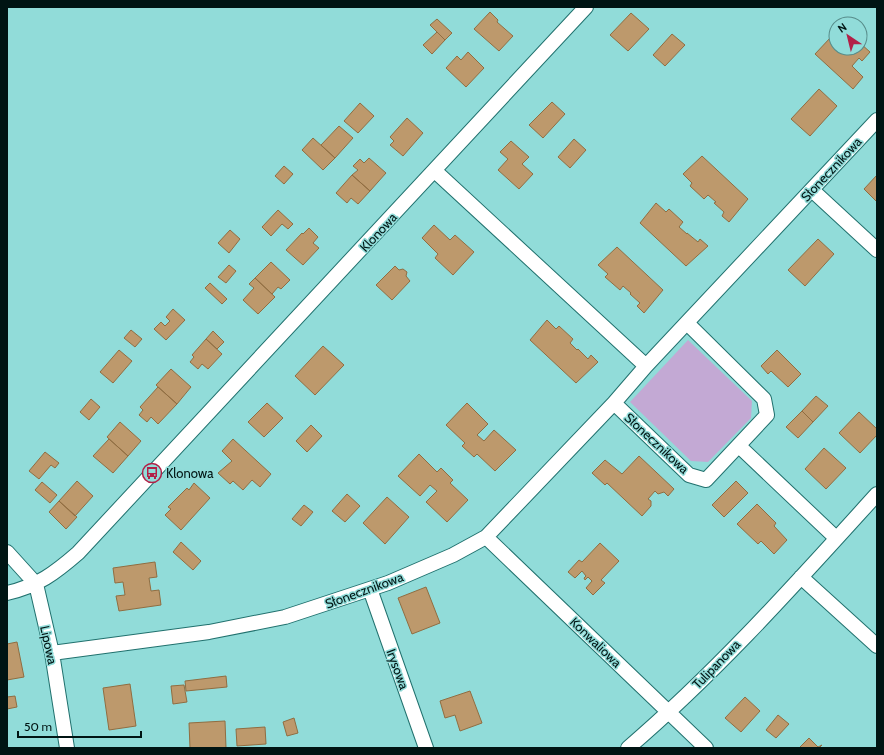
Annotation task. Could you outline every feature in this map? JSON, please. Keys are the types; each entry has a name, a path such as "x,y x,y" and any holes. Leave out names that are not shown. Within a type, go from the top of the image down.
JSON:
{"street":[{"name":"Klonowa","path":"7,593 36,584 55,572 78,553 586,7"},
{"name":"Słonecznikowa","path":"52,653 209,632 285,618 370,589 453,555 486,537 614,403 646,366 877,120"},
{"path":"435,171 646,366"},
{"path":"812,190 877,250"},
{"name":"Słonecznikowa","path":"614,403 689,475 706,480 739,446 767,415 764,399 687,324"},
{"path":"739,446 836,538"},
{"name":"Tulipanowa","path":"628,748 669,713 801,577 836,538 875,501"},
{"name":"Konwaliowa","path":"486,537 706,748"},
{"name":"Lipowa","path":"7,552 36,584 52,653 67,748"},
{"path":"801,577 877,646"},
{"name":"Irysowa","path":"370,589 426,748"}],"shaded area":[{"path":"688,340 752,401 751,418 708,462 691,461 630,402"}],"building":[{"path":"490,12 498,20 497,22 513,36 499,51 474,29"},
{"path":"631,13 649,29 628,51 610,35"},
{"path":"437,19 452,33 445,40 430,25"},
{"path":"437,32 445,40 432,54 423,45"},
{"path":"672,34 685,45 665,66 653,55"},
{"path":"828,40 828,56 866,56 862,61 859,58 852,66 863,77 853,89 815,54"},
{"path":"468,52 484,68 466,87 446,68 457,56 461,60"},
{"path":"819,89 837,106 810,136 791,119"},
{"path":"552,102 565,114 543,138 529,125"},
{"path":"360,103 374,116 358,133 344,121"},
{"path":"407,118 423,133 403,156 390,145 394,141 390,137"},
{"path":"339,126 353,138 335,158 321,145"},
{"path":"313,138 335,158 323,170 302,150"},
{"path":"574,139 586,150 570,168 558,157"},
{"path":"511,141 529,157 522,164 533,174 519,189 498,170 508,159 500,152"},
{"path":"702,156 748,199 729,222 722,216 724,212 714,203 716,202 708,195 704,199 690,186 692,183 683,174"},
{"path":"369,158 386,173 370,191 352,175 358,170 353,166 360,159 364,163"},
{"path":"284,166 293,174 284,184 275,176"},
{"path":"352,175 370,191 358,204 351,198 347,203 336,193"},
{"path":"877,175 877,202 864,189"},
{"path":"656,203 666,212 669,209 683,222 679,227 687,234 698,242 700,239 708,246 686,266 640,223"},
{"path":"278,210 293,224 288,229 282,224 271,236 262,227"},
{"path":"434,225 450,240 455,235 474,252 453,275 435,258 438,254 422,238"},
{"path":"309,228 318,237 313,243 319,248 303,265 286,250 302,233 303,234"},
{"path":"230,230 240,239 229,253 218,243"},
{"path":"818,239 834,254 805,286 788,270"},
{"path":"617,247 663,290 644,313 637,306 640,303 630,294 631,293 623,286 620,290 605,277 608,274 598,265"},
{"path":"271,262 290,280 281,289 278,287 272,294 255,278"},
{"path":"229,265 236,271 226,283 218,277"},
{"path":"395,266 399,270 403,269 407,272 406,276 410,281 392,300 376,285"},
{"path":"255,278 275,297 258,314 243,300 254,288 249,284"},
{"path":"210,283 227,299 222,304 205,288"},
{"path":"173,309 185,320 166,340 154,329 161,322 165,326 170,321 166,317"},
{"path":"547,320 556,329 559,326 573,339 570,343 577,350 578,349 588,359 591,355 598,362 576,383 530,340"},
{"path":"131,330 142,339 135,347 124,338"},
{"path":"213,331 224,342 217,349 206,339"},
{"path":"206,339 222,354 208,369 202,364 198,369 190,362 194,357 192,355"},
{"path":"323,346 344,365 315,395 295,376"},
{"path":"119,350 132,361 113,383 100,372"},
{"path":"777,350 801,374 788,387 771,371 768,374 761,366"},
{"path":"171,369 191,387 177,404 156,385"},
{"path":"158,387 177,404 158,424 151,417 147,422 139,415 143,410 140,407"},
{"path":"816,396 828,406 813,422 802,411"},
{"path":"91,399 100,407 89,420 80,412"},
{"path":"267,403 283,418 264,437 248,422"},
{"path":"467,403 488,424 477,435 484,441 494,430 516,450 495,471 477,454 474,457 462,446 465,443 446,425"},
{"path":"802,411 813,422 798,438 786,427"},
{"path":"859,412 877,429 877,435 860,453 839,433"},
{"path":"120,422 141,441 128,456 107,437"},
{"path":"311,425 322,436 307,452 296,441"},
{"path":"109,439 128,456 113,473 93,456"},
{"path":"233,439 271,474 260,487 252,480 243,490 233,481 230,484 218,473 232,461 222,451"},
{"path":"824,448 846,468 826,489 805,469"},
{"path":"45,452 59,463 55,468 51,465 39,479 29,471"},
{"path":"419,454 437,472 441,468 453,480 450,483 468,500 447,522 426,502 437,491 430,485 420,496 398,476"},
{"path":"639,456 674,489 668,496 664,492 658,494 655,491 648,499 651,501 651,506 642,516 607,483 605,485 592,473 605,460 622,474"},
{"path":"77,481 93,496 75,516 59,501"},
{"path":"736,481 748,493 724,517 712,505"},
{"path":"42,482 57,495 50,503 35,490"},
{"path":"194,483 210,498 181,530 165,515 171,509 168,507 187,488 189,490"},
{"path":"347,494 360,506 345,522 332,511"},
{"path":"387,497 409,517 385,544 363,523"},
{"path":"59,501 77,517 66,529 49,512"},
{"path":"757,504 776,523 774,526 787,540 774,554 761,541 758,544 737,524"},
{"path":"304,505 313,512 301,526 292,519"},
{"path":"181,542 201,561 193,570 173,552"},
{"path":"600,543 619,561 601,580 605,583 593,595 586,588 592,581 588,577 585,580 584,578 586,576 582,571 575,578 568,572 579,560 582,562"},
{"path":"155,562 157,577 149,578 151,591 159,590 161,605 119,611 116,596 125,595 123,582 115,583 113,568"},
{"path":"426,587 440,623 412,634 398,598"},
{"path":"17,642 24,677 7,680 7,644"},
{"path":"226,676 227,687 186,691 185,681"},
{"path":"130,684 136,726 109,730 103,688"},
{"path":"184,685 187,702 173,704 171,686"},
{"path":"470,691 482,723 460,731 455,715 445,718 440,701"},
{"path":"15,696 17,707 7,709 7,697"},
{"path":"745,697 760,711 741,732 725,718"},
{"path":"778,715 789,724 776,738 766,730"},
{"path":"294,718 298,733 287,736 283,722"},
{"path":"225,721 226,748 190,748 189,723"},
{"path":"265,727 266,744 237,746 236,729"},
{"path":"809,738 818,747 822,745 819,748 799,748"}],"place":[{"name":"Klonowa","path":"152,473"}]}
